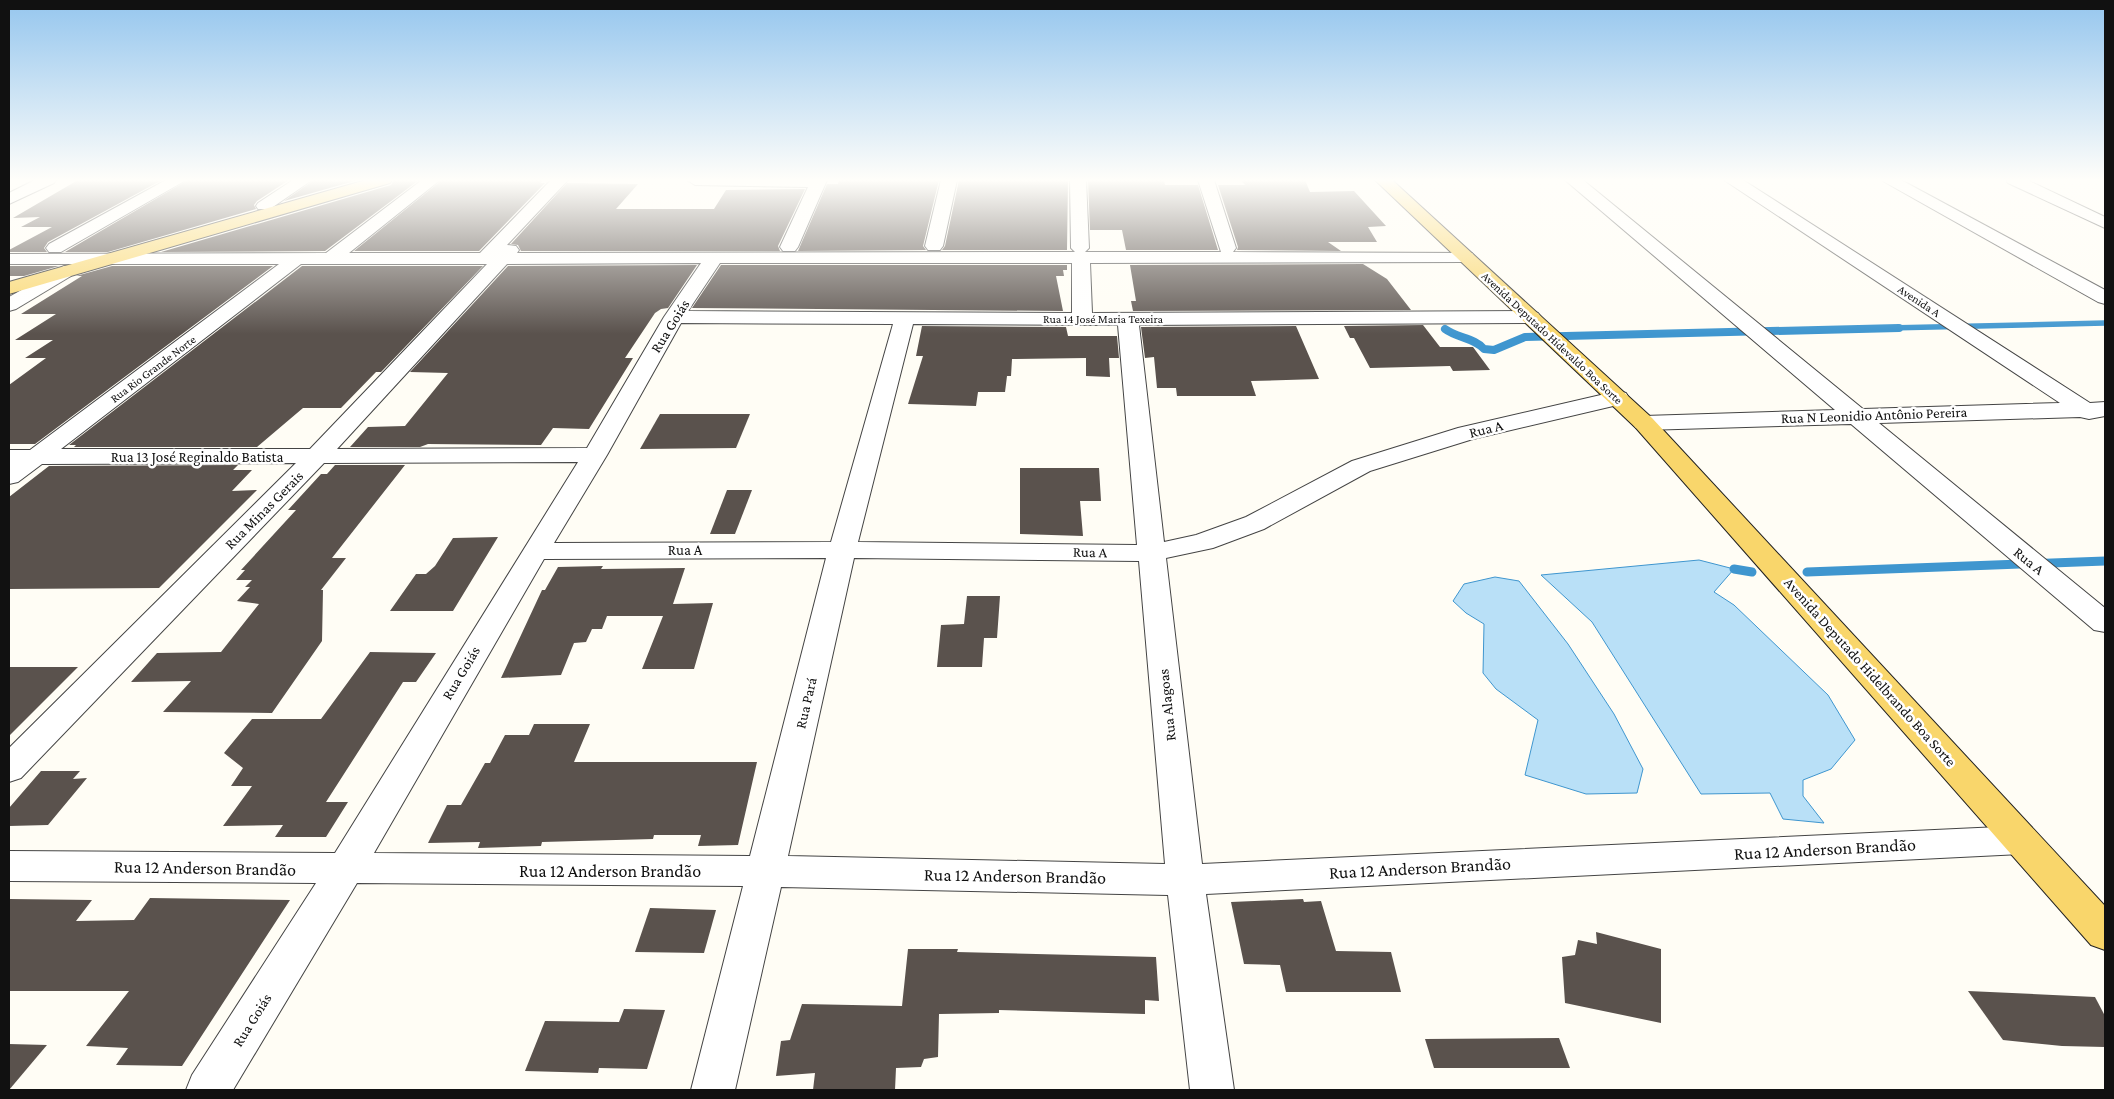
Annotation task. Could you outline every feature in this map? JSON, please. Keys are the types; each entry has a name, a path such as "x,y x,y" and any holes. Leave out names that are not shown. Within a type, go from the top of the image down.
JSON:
{"main road":[{"path":"108,254 182,231"},
{"path":"143,249 205,231"},
{"name":"Avenida Deputado Hidevaldo Boa Sorte","path":"1439,231 1632,412"},
{"path":"9,277 68,266"},
{"path":"9,288 68,266"},
{"name":"Avenida Deputado Hidelbrando Boa Sorte","path":"1632,412 2105,932"}],"street":[{"path":"55,248 85,231"},
{"path":"9,248 55,248 108,254 296,259 337,253 365,231"},
{"name":"Rua Minas Gerais","path":"9,768 316,457 517,231"},
{"path":"789,247 796,231"},
{"path":"934,246 937,231"},
{"path":"1079,231 1082,319"},
{"path":"1221,231 1226,248"},
{"name":"Rua A","path":"1634,231 1734,316 1858,415 2008,544 2105,623"},
{"name":"Avenida A","path":"1812,231 2099,414"},
{"path":"1983,231 2105,298"},
{"path":"9,305 68,266 108,254 143,249 337,253 789,247 856,252 934,246 1080,253 1226,248 1461,252"},
{"path":"500,252 716,257 856,252 1461,252"},
{"name":"Rua Goiás","path":"208,1090 345,870 535,551 595,455 674,317 716,257"},
{"path":"9,259 68,266"},
{"name":"Rua Rio Grande Norte","path":"9,477 279,274 296,259"},
{"name":"Rua 14 José Maria Texeira","path":"674,317 1128,320 1531,317"},
{"name":"Rua Pará","path":"714,1090 842,550 905,318"},
{"name":"Rua Alagoas","path":"1128,320 1185,880 1212,1090"},
{"name":"Rua A","path":"535,551 842,550 1152,553 1203,542 1255,523 1361,466 1466,433 1632,412"},
{"name":"Rua N Leonidio Antônio Pereira","path":"1632,412 1858,415 2099,414"},
{"name":"Rua 13 José Reginaldo Batista","path":"9,457 595,455"},
{"name":"Rua 12 Anderson Brandão","path":"9,866 345,870 767,871 1185,880 2021,840"}],"water":[{"path":"1699,560 1734,569 1714,592 1734,605 1828,695 1855,740 1831,769 1803,780 1803,796 1824,823 1783,819 1770,793 1701,794 1592,622 1541,575"},
{"path":"1495,577 1519,581 1568,644 1614,714 1643,769 1637,793 1586,794 1525,775 1538,720 1496,689 1483,673 1484,624 1466,613 1453,601 1464,584"}],"building":[{"path":"44,231 68,231 48,242 44,248 47,252 9,252 9,250"},
{"path":"100,231 179,231 108,252 65,252"},
{"path":"232,231 351,231 325,251 161,252"},
{"path":"378,231 498,231 479,251 354,251"},
{"path":"523,231 785,231 778,246 780,251 521,251 518,245 511,244"},
{"path":"807,231 927,231 923,246 926,250 798,251"},
{"path":"948,231 1067,231 1067,250 942,250 945,246"},
{"path":"1122,231 1212,231 1218,250 1126,250"},
{"path":"1233,231 1371,231 1377,242 1328,242 1341,251 1237,250 1238,247"},
{"path":"1363,264 1387,279 1411,310 1133,311 1131,301 1136,301 1130,265"},
{"path":"697,265 668,308 661,309 655,313 625,358 633,358 589,429 553,428 541,445 428,444 420,447 350,447 368,427 405,426 448,373 410,372 508,266"},
{"path":"721,265 1067,265 1067,270 1063,270 1064,276 1056,276 1063,311 692,308"},
{"path":"9,266 59,266 24,276 9,276"},
{"path":"112,266 273,266 35,444 9,444 9,385 46,358 25,358 53,340 15,340 56,314 21,314 82,276 76,276"},
{"path":"302,266 483,266 381,372 376,372 341,408 303,408 257,447 74,447 76,445 69,445"},
{"path":"1423,325 1440,347 1473,347 1490,370 1453,371 1450,366 1370,368 1354,338 1350,338 1344,326"},
{"path":"922,326 1066,327 1068,336 1117,336 1119,358 1109,358 1110,377 1086,376 1086,358 1012,359 1011,376 1007,376 1005,392 978,392 976,406 908,404 923,356 916,356"},
{"path":"1296,326 1319,379 1251,381 1256,396 1177,396 1176,388 1157,388 1154,357 1145,358 1141,327"},
{"path":"660,414 750,414 736,448 640,449"},
{"path":"238,465 233,470 252,470 232,491 257,490 159,588 9,589 9,497 49,466"},
{"path":"335,465 405,465 332,558 346,558 321,590 323,590 322,641 272,713 163,712 191,681 131,682 157,653 221,652 259,604 237,601 250,587 245,587 252,580 236,580 245,570 241,570 296,510 288,510 321,474 327,474"},
{"path":"1020,468 1099,468 1101,501 1080,501 1083,536 1020,534"},
{"path":"727,490 752,490 735,534 710,534"},
{"path":"498,537 453,611 390,611 416,574 426,574 435,566 453,538"},
{"path":"603,566 601,569 685,568 673,604 713,603 694,669 642,669 663,616 607,616 602,629 592,629 586,642 574,643 561,675 501,678 542,590 545,590 558,567"},
{"path":"967,596 1000,596 997,638 984,638 982,667 937,667 941,625 964,624"},
{"path":"370,652 436,653 416,682 403,682 326,802 348,802 326,837 275,837 283,825 223,826 252,786 231,786 243,768 224,753 252,719 321,719"},
{"path":"9,667 78,667 9,736"},
{"path":"534,724 590,724 574,762 757,762 738,845 698,846 701,835 654,835 653,839 542,842 541,846 478,848 480,842 428,843 447,805 461,805 485,763 490,763 505,735 529,735"},
{"path":"41,771 80,771 73,779 87,778 48,825 9,826 9,808"},
{"path":"150,898 290,900 182,1066 116,1065 128,1048 86,1046 129,991 9,991 9,899 92,900 76,921 134,920"},
{"path":"1303,899 1304,902 1321,901 1336,951 1391,952 1401,992 1286,992 1280,965 1244,964 1231,902"},
{"path":"650,908 716,910 704,953 635,952"},
{"path":"1596,932 1661,949 1661,1023 1565,1003 1562,957 1575,955 1578,940 1597,944"},
{"path":"908,949 958,949 957,952 1156,957 1159,1001 1145,1000 1145,1014 999,1010 999,1013 939,1014 938,1057 924,1059 921,1067 896,1068 895,1090 813,1090 815,1073 776,1076 781,1041 790,1040 802,1004 902,1006"},
{"path":"1968,991 2095,997 2105,1016 2105,1047 2062,1046 2003,1040"},
{"path":"624,1009 665,1010 647,1069 599,1068 598,1073 525,1071 545,1021 619,1022"},
{"path":"1559,1038 1570,1068 1434,1068 1425,1039"},
{"path":"9,1044 47,1045 9,1090"}],"waterway":[{"path":"1843,329 2105,323"},
{"path":"1445,329 1476,342 1484,349 1494,350 1525,337 1899,328"},
{"path":"1807,572 2105,561"},
{"path":"1734,569 1752,572"}]}
